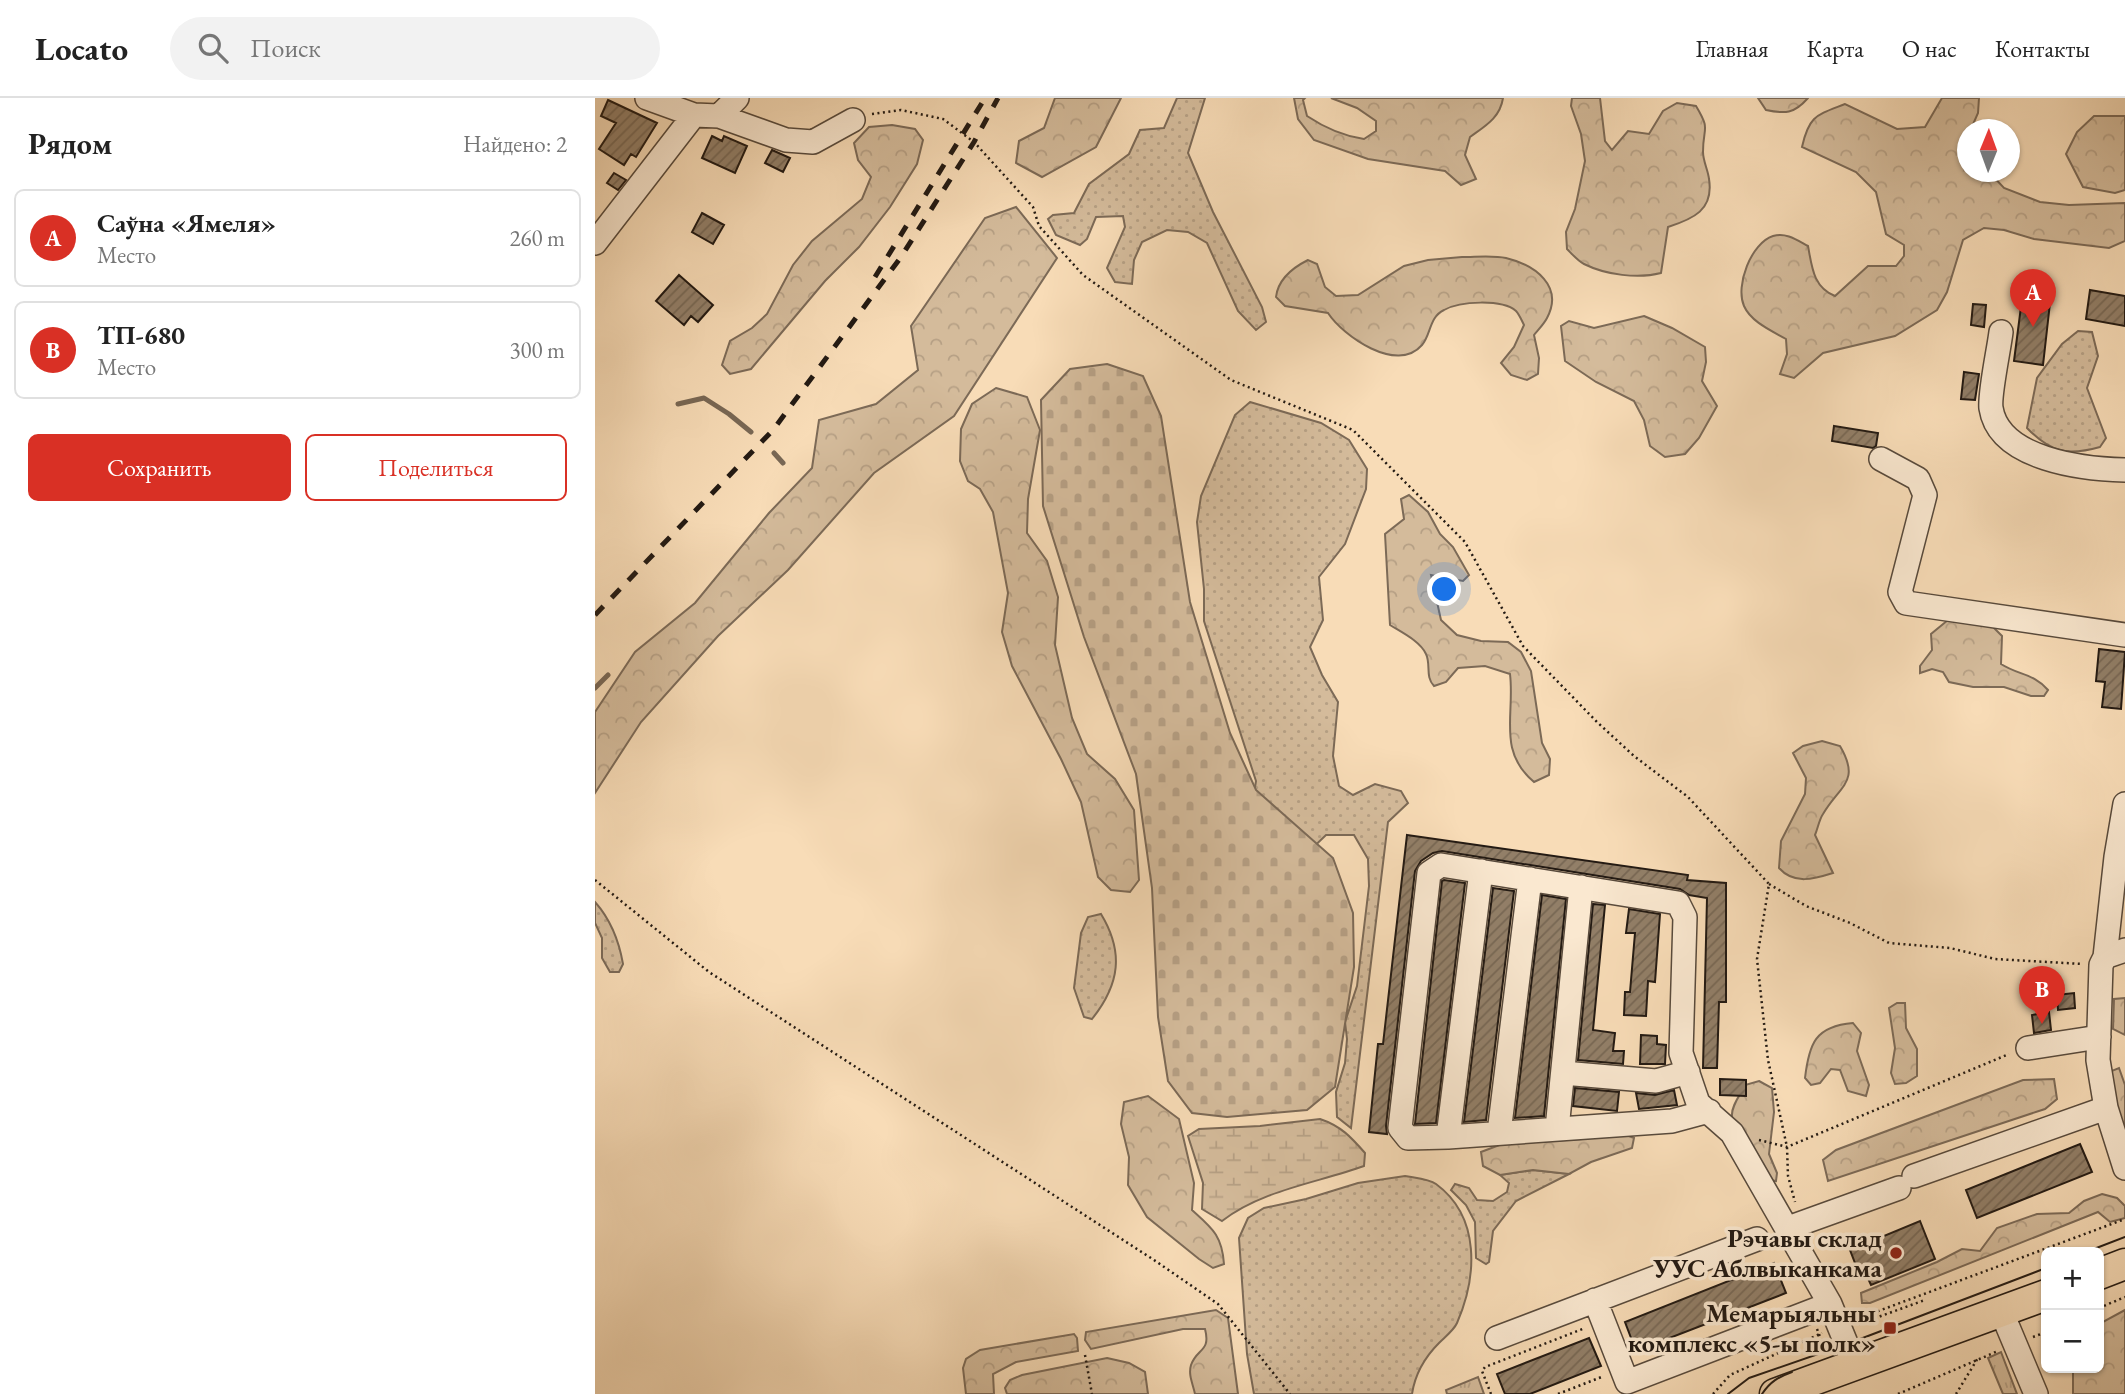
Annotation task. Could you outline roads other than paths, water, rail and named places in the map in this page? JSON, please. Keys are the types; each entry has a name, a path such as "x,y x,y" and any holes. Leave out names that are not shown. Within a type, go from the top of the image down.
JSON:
{"main road":[{"path":"2104,1272 2125,1264"},
{"path":"1775,1394 1818,1387 1856,1365 2041,1297"}],"street":[{"path":"647,98 694,115 719,116 786,140 813,142 853,120"},
{"path":"719,116 737,98"},
{"path":"595,243 694,115"},
{"path":"2001,332 1991,408 2001,431 2032,454 2067,466 2125,470"},
{"path":"1881,459 1918,479 1925,495 1899,592 1906,603 2125,635"},
{"path":"2125,804 2116,857 2110,957 2098,1060 2106,1108 2125,1168"},
{"path":"1709,1111 1672,1121 1408,1138 1400,1128 1429,873 1441,865 1678,903 1685,917 1681,1053 1698,1103 1709,1111 1732,1133 1830,1304 1849,1325 1856,1365"},
{"path":"1448,1137 1481,871"},
{"path":"1499,1133 1530,879"},
{"path":"1557,1129 1581,887"},
{"path":"2028,1048 2099,1037"},
{"path":"1563,1073 1656,1081 1688,1072"},
{"path":"1788,1228 2106,1108"},
{"path":"1497,1338 1756,1239"},
{"path":"1595,1300 1627,1382 1830,1304"},
{"path":"2002,1313 2036,1394"}],"waterway":[{"path":"678,404 704,398 751,432"},
{"path":"774,453 783,463"},
{"path":"595,688 608,675"}],"tram line":[{"path":"2099,1247 2125,1237"},
{"path":"1728,1394 1749,1378 1847,1344 2041,1270"},
{"path":"1762,1394 1775,1380 1792,1372"}],"railway":[{"path":"875,277 985,98"},
{"path":"595,615 773,430 901,257 974,142 998,98"}],"place":[{"name":"Саўна «Ямеля»","path":"2033,327"},
{"name":"ТП-680","path":"2042,1024"},
{"name":"Рэчавы склад УУС Аблвыканкама","path":"1896,1253"},
{"name":"Мемарыяльны комплекс «5-ы полк»","path":"1890,1328"}]}
